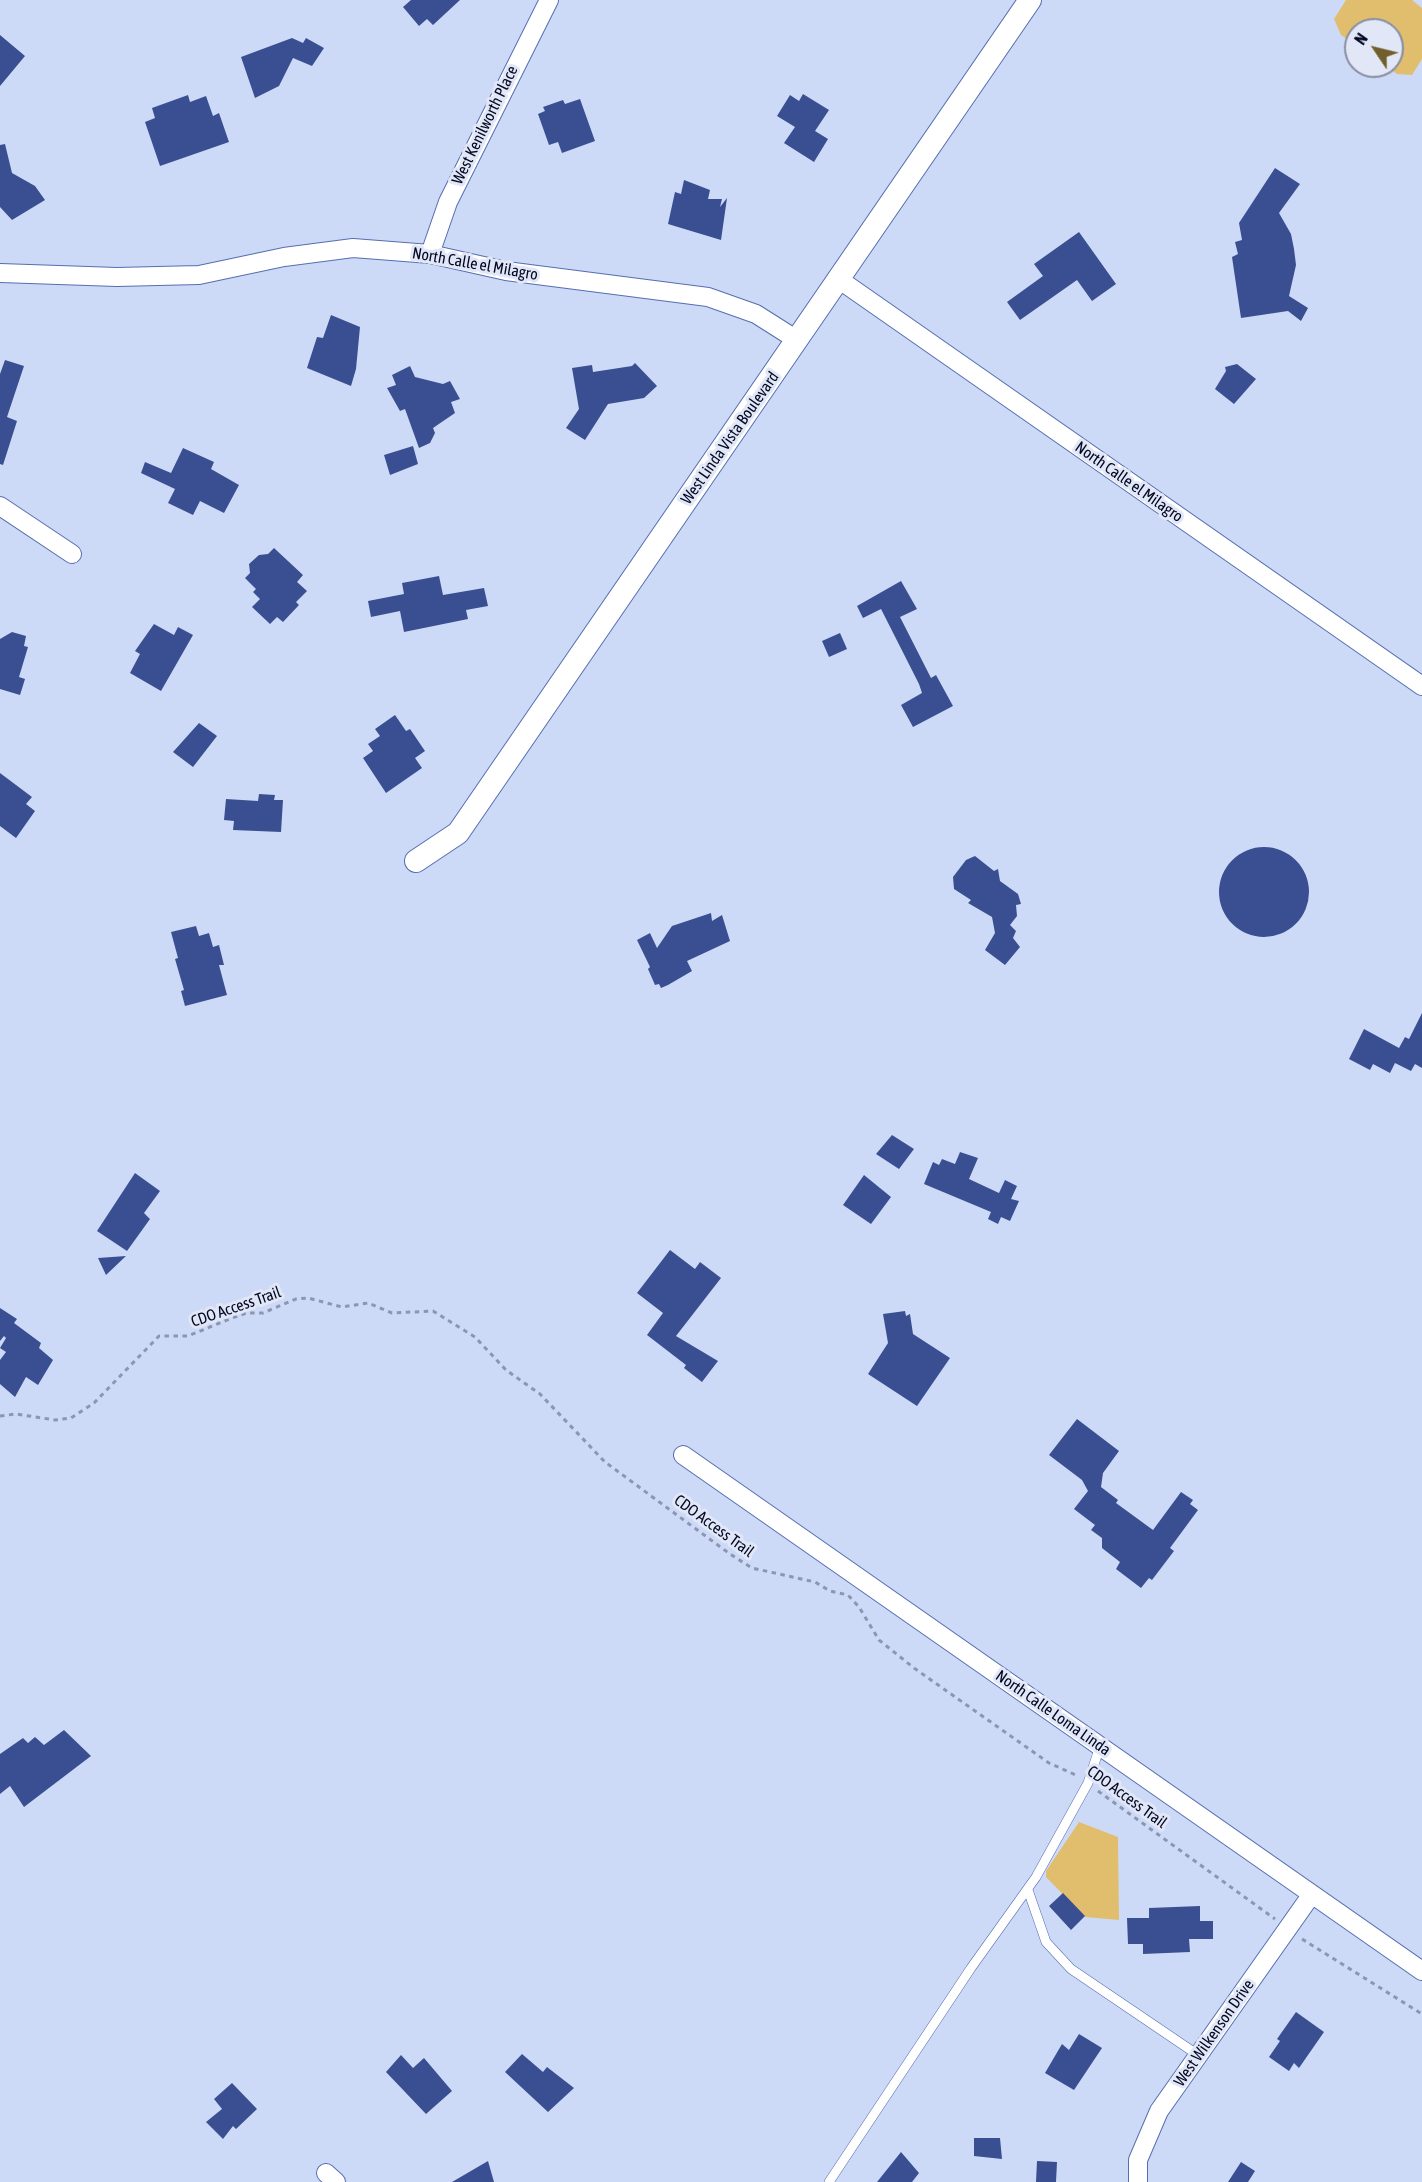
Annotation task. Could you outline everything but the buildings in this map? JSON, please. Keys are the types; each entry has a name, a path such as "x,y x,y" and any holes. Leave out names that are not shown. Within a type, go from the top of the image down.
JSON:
{"street":[{"name":"West Kenilworth Place","path":"430,254 448,202 549,0"},
{"name":"West Linda Vista Boulevard","path":"416,861 458,833 1030,0"},
{"name":"North Calle el Milagro","path":"0,273 117,277 199,275 284,257 353,248 430,254 506,271 708,297 756,314 797,340"},
{"name":"North Calle el Milagro","path":"837,278 1422,686"},
{"path":"0,506 72,554"},
{"name":"North Calle Loma Linda","path":"683,1455 1422,1971"},
{"name":"West Wilkenson Drive","path":"1138,2182 1138,2160 1159,2111 1312,1894"}],"lane":[{"path":"829,2182 971,1968 1028,1890 1088,1783 1100,1746"},
{"path":"1028,1890 1046,1942 1071,1969 1198,2055"}],"path":[{"name":"CDO Access Trail","path":"0,1416 16,1414 55,1420 70,1419 94,1402 159,1336 189,1336 239,1315 263,1313 296,1299 308,1298 342,1307 368,1303 392,1313 433,1311 475,1337 506,1370 540,1394 605,1462 730,1554 752,1568 815,1582 830,1591 848,1595 860,1607 879,1640 914,1668 1048,1763 1072,1772 1088,1783 1287,1928 1369,1983 1422,2014"}],"shaded area":[{"path":"1346,0 1412,0 1422,8 1422,59 1412,75 1404,74 1404,18 1344,18 1344,37 1334,19"},
{"path":"1079,1822 1118,1837 1119,1920 1085,1917 1046,1877 1046,1871"}]}
